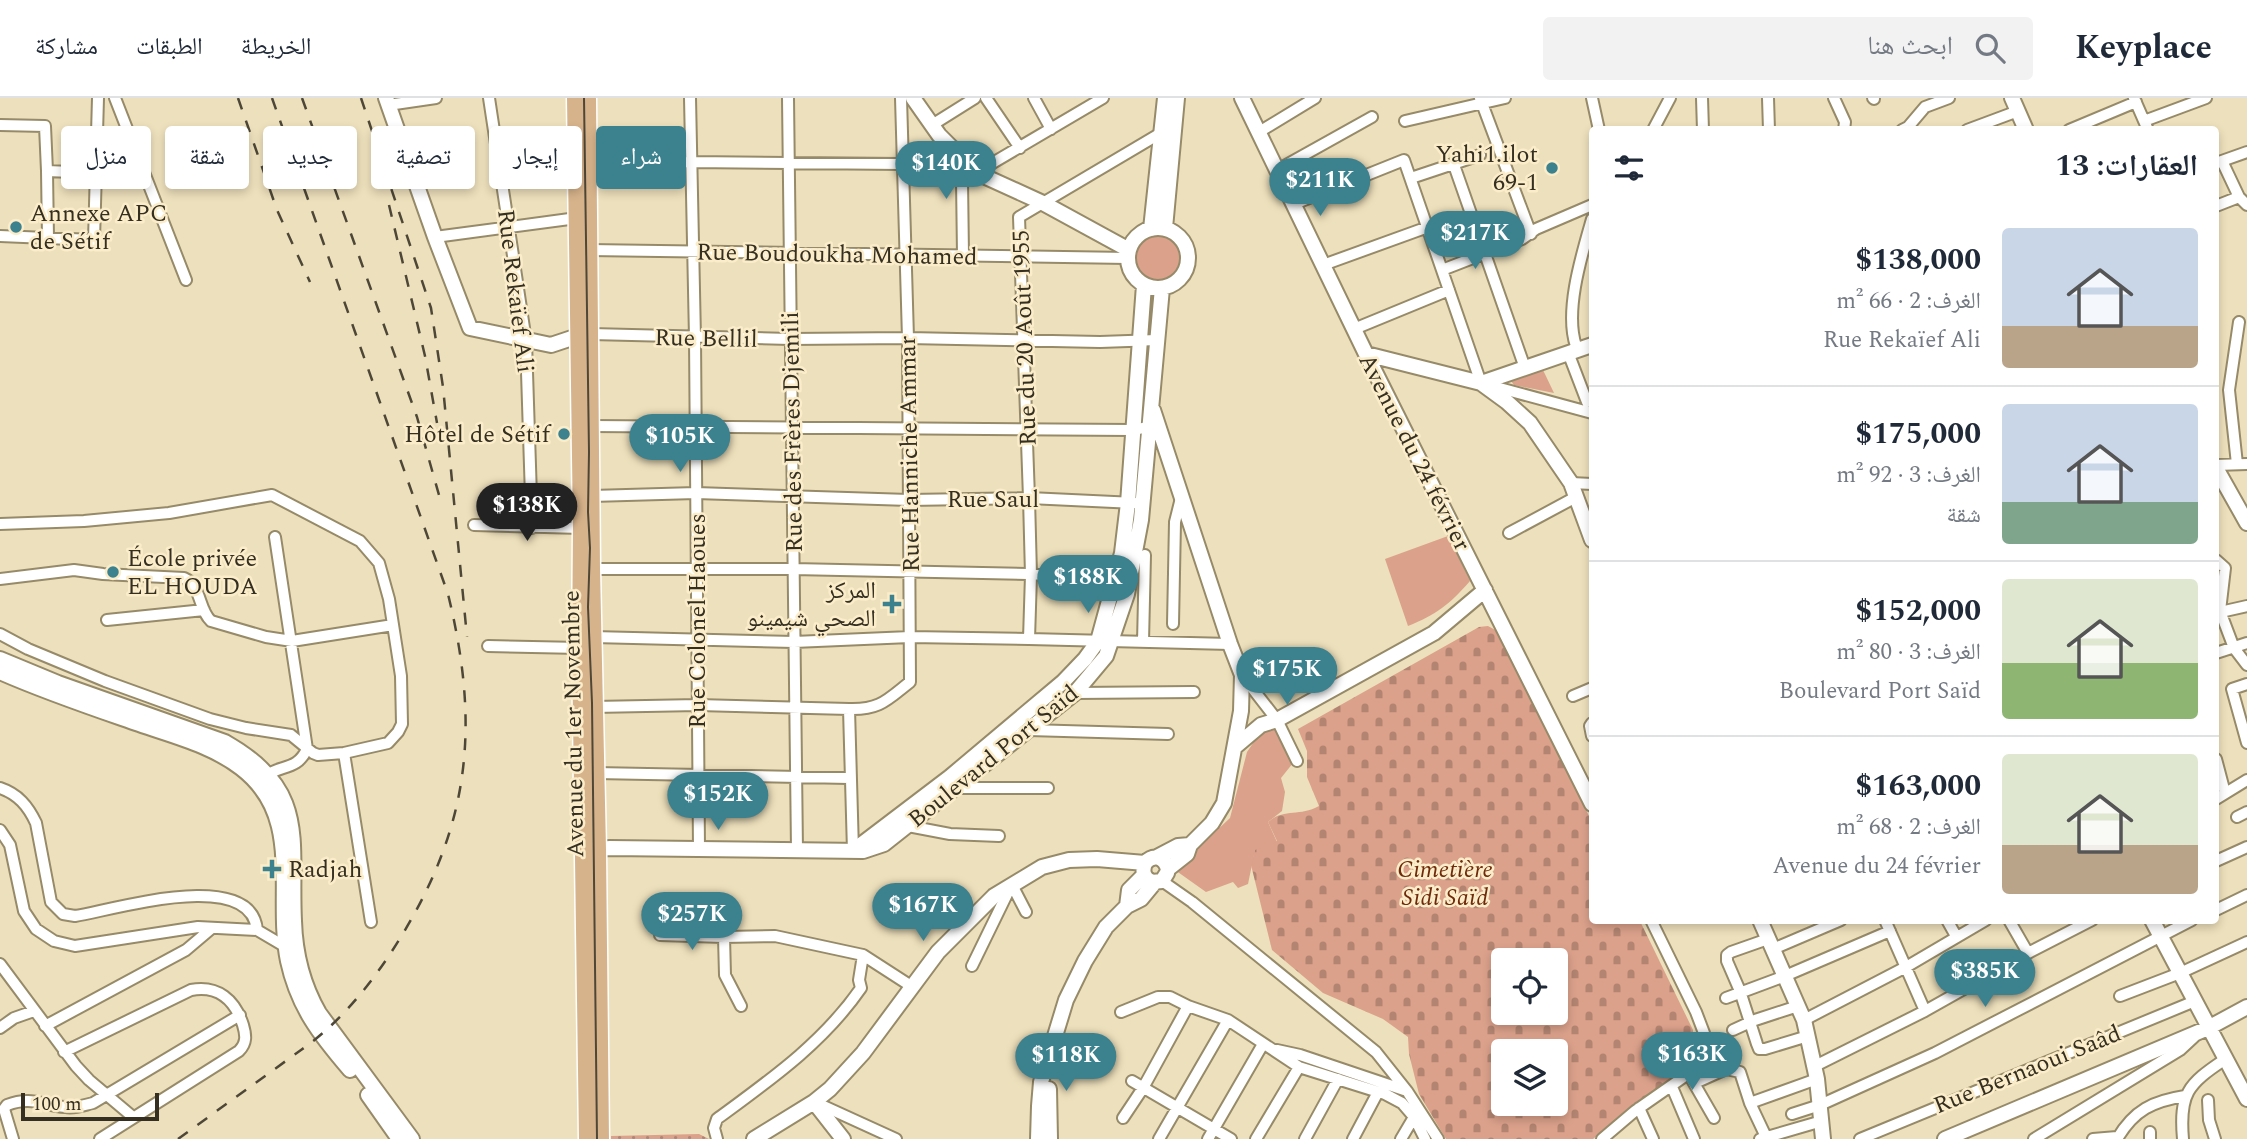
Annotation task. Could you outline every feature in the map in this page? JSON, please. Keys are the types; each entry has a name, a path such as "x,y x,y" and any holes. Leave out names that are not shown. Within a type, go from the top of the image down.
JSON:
{"main road":[{"name":"Avenue du 1er Novembre","path":"575,98 577,218 591,426 596,774 592,850 587,1139"},
{"name":"Avenue du 1er Novembre","path":"588,98 589,250 580,648 592,850 601,1139"},
{"path":"914,98 939,135 977,173 1043,203 1128,254"},
{"path":"1165,98 1168,128"},
{"path":"1158,228 1168,128 1177,98"},
{"name":"Avenue du 24 février","path":"1242,98 1366,354 1589,798"},
{"path":"387,101 470,328 551,345 585,335"},
{"path":"2017,102 2025,126"},
{"path":"1158,228 1178,236 1184,243 1188,258 1184,273 1178,280 1162,288 1144,285 1132,274 1128,254 1137,236 1158,228"},
{"path":"1135,503 1133,429 1144,285"},
{"path":"853,851 934,790 1063,682 1105,641 1123,576 1122,553 1135,503 1149,427 1162,288"},
{"path":"1481,383 1589,346"},
{"path":"1366,354 1481,383 1530,423 1574,490 1589,528"},
{"path":"1038,1139 1041,1082 1066,1000 1084,961 1105,927 1127,906 1129,890 1155,871 1178,846 1190,845 1219,813 1224,803 1236,747 1242,675 1151,402"},
{"path":"2219,472 2247,523"},
{"path":"1236,747 1261,725 1277,720 1434,633 1485,590"},
{"name":"Boulevard Port Saïd","path":"592,850 863,851 884,844 1075,693 1106,656 1105,641"},
{"path":"0,659 58,683 225,742 236,748 283,797 294,844 294,918 299,961 308,992 319,1013 412,1139"},
{"path":"0,672 193,743 263,779 281,832 286,946 294,980 309,1018 399,1139"},
{"path":"754,1139 830,1089 863,1053 938,952 994,896 1042,867 1069,860 1097,859 1155,871"},
{"path":"1761,924 1801,1013 1808,1036 1816,1073 1823,1139"},
{"path":"2154,924 2194,1001 2203,1030 2247,1099"},
{"path":"1945,1139 2203,1030 2247,1007"},
{"path":"1050,1049 1050,1139"},
{"path":"814,1102 843,1139"}],"street":[{"path":"98,98 98,126"},
{"path":"115,98 126,126"},
{"path":"387,101 436,98"},
{"name":"Rue Rekaïef Ali","path":"489,98 526,341 532,528"},
{"name":"Rue Colonel Haoues","path":"690,98 695,338 699,849"},
{"name":"Rue des Frères Djemili","path":"788,98 797,850"},
{"name":"Rue Hanniche Ammar","path":"849,709 867,709 884,703 910,682 908,338 901,98"},
{"path":"932,125 975,98"},
{"path":"986,98 1020,148"},
{"path":"1034,98 1051,129"},
{"path":"1259,132 1315,98"},
{"path":"1405,121 1482,101 1505,98"},
{"path":"1592,98 1598,126"},
{"path":"1655,126 1670,98"},
{"path":"1702,98 1703,126"},
{"path":"1768,98 1769,126"},
{"path":"1834,98 1844,126"},
{"path":"1909,126 1925,107 1950,98"},
{"path":"2078,126 2135,100 2146,125 2177,103 2206,98"},
{"path":"963,255 962,181 1097,100"},
{"path":"1482,101 1531,234"},
{"path":"1974,126 2017,102"},
{"path":"1277,170 1372,117"},
{"path":"0,124 45,126 48,238"},
{"name":"Rue du 20 Août 1955","path":"1028,639 1031,575 1019,218 1168,128"},
{"path":"2219,205 2243,201 2219,162 2247,152"},
{"path":"1411,178 1480,155"},
{"path":"1294,204 1405,160 1481,383 1589,412"},
{"path":"588,164 903,164"},
{"path":"1454,165 1525,368"},
{"path":"47,171 61,172"},
{"path":"0,236 94,240 96,189"},
{"path":"150,189 186,281"},
{"path":"1442,270 1522,239 1536,229 1589,206"},
{"path":"435,237 577,218"},
{"path":"1323,265 1428,227"},
{"path":"1589,232 1572,317 1576,346 1569,355 1589,399"},
{"name":"Rue Boudoukha Mohamed","path":"589,250 1022,256 1128,254"},
{"path":"1354,329 1449,290"},
{"path":"2219,467 2242,464 2229,390 2239,322"},
{"name":"Rue Bellil","path":"585,335 790,339 1157,340"},
{"path":"1574,408 1589,401"},
{"path":"591,426 792,429 1149,427"},
{"path":"1509,533 1574,490 1589,485"},
{"name":"Rue Saul","path":"592,496 696,493 909,500 1029,498 1135,503"},
{"path":"0,524 84,521 169,513 272,495 360,541 382,568 401,676 401,729 388,743 344,753 313,753 291,735 210,719 112,684 23,647 0,634"},
{"path":"1173,624 1175,522 1181,495"},
{"path":"474,525 581,528"},
{"path":"263,779 302,760 307,749 275,537"},
{"path":"1143,642 1145,555"},
{"path":"592,569 793,569 1123,576"},
{"path":"0,579 74,570 184,578 194,585 206,616 216,623 292,641 393,625"},
{"path":"2219,591 2220,570"},
{"path":"2219,612 2247,606"},
{"path":"107,620 204,610"},
{"path":"2219,614 2234,648 2247,665"},
{"path":"593,637 697,641 794,642 910,638 1230,644"},
{"path":"2219,652 2247,643"},
{"path":"488,646 580,648"},
{"path":"1242,675 1277,720 1297,761"},
{"path":"2247,684 2232,689 2247,743"},
{"path":"1573,696 1589,689"},
{"path":"1075,693 1194,692"},
{"path":"594,707 698,705 849,709 853,851"},
{"path":"1028,730 1168,734"},
{"path":"344,753 371,922"},
{"path":"596,774 849,778"},
{"path":"2220,796 2247,780"},
{"path":"0,788 16,795 36,822 50,897 54,907 63,914 75,916 146,902 213,895 243,905 254,917 257,930"},
{"path":"934,790 1048,788"},
{"path":"908,826 950,834 999,836"},
{"path":"0,830 10,845 24,911 36,929 54,941 75,946 185,928 257,930 286,946 299,961"},
{"path":"2219,856 2247,847"},
{"path":"1155,871 1376,1052 1407,1091 1438,1139"},
{"path":"1012,885 1026,912"},
{"path":"972,966 1012,885"},
{"path":"2219,909 2247,895"},
{"path":"720,914 724,937 725,975 741,1006"},
{"path":"1653,924 1704,1033 1705,1051 1692,1078"},
{"path":"1808,1036 1759,1049 1727,955 1829,924"},
{"path":"1949,924 1956,936"},
{"path":"1733,1030 1749,1022 1801,1013 1906,967 1978,924"},
{"path":"2011,924 2028,953"},
{"path":"2064,924 2068,932"},
{"path":"1750,1103 1816,1073 2084,924"},
{"path":"1792,1114 1820,1105 1935,1053 2183,924"},
{"path":"1726,998 1785,976 1888,926 1925,1011"},
{"path":"45,1026 186,950 212,928"},
{"path":"660,935 775,936 863,955 911,986"},
{"path":"2120,996 2180,973 2247,942"},
{"path":"717,1139 714,1128 717,1119 785,1069 849,1005 860,988 863,955"},
{"path":"0,964 64,1052 89,1080 133,1117"},
{"path":"64,1052 191,990 208,989 224,995 240,1016 246,1038 243,1048 100,1139"},
{"path":"1121,1012 1158,997 1170,997 1228,1020 1299,1067 1378,1092 1402,1103 1425,1139"},
{"name":"Rue Bernaoui Saâd","path":"1860,1139 2194,1001"},
{"path":"1124,1118 1188,1006"},
{"path":"0,1028 14,1018 34,1011"},
{"path":"13,1139 4,1109 7,1105 27,1100 74,1108 93,1103 240,1016"},
{"path":"1159,1139 1228,1020"},
{"path":"2034,1139 2180,1050 2203,1030"},
{"path":"1267,1046 1407,1091"},
{"path":"1211,1134 1267,1046"},
{"path":"2183,1139 2185,1096 2198,1077 2224,1060"},
{"path":"1256,1139 1299,1067"},
{"path":"1607,1137 1639,1108 1672,1087 1692,1078 1726,1069 1740,1072 1764,1138 1822,1121"},
{"path":"1692,1078 1714,1118"},
{"path":"1305,1139 1338,1079"},
{"path":"1132,1081 1176,1107 1211,1134 1231,1139"},
{"path":"1672,1087 1693,1139"},
{"path":"1353,1139 1378,1092"},
{"path":"2094,1139 2117,1138 2137,1112 2166,1099 2185,1096"},
{"path":"2208,1100 2209,1120 2215,1139"},
{"path":"814,1102 896,1139"},
{"path":"1639,1108 1653,1139"},
{"path":"1401,1139 1413,1117"}],"green space":[{"path":"1157,234 1173,241 1180,257 1173,273 1157,280 1141,273 1134,257 1141,241"},
{"path":"1543,370 1554,393 1514,385 1511,381"},
{"path":"1448,536 1470,581 1442,608 1408,626 1385,559"},
{"name":"Cimetière Sidi Saïd","path":"1488,626 1497,631 1589,816 1589,924 1641,924 1693,1030 1692,1061 1680,1077 1635,1104 1593,1139 1446,1139 1419,1094 1409,1054 1408,1037 1383,1019 1323,993 1272,950 1251,865 1255,849 1277,841 1268,822 1280,815 1319,806 1307,777 1307,751 1298,729 1479,627"},
{"path":"1275,728 1293,763 1281,778 1285,792 1282,811 1268,822 1277,842 1255,850 1248,884 1238,888 1233,882 1206,892 1175,870 1230,818 1247,752 1262,730"},
{"path":"699,1134 709,1139 611,1139 611,1136"}],"tram line":[{"path":"584,98 590,548 588,607 592,703 597,1139"}],"railway":[{"path":"238,98 277,210 310,282"},
{"path":"272,98 448,594 464,687 466,730 463,773 455,814 442,855 423,897 399,940 367,986 329,1027 301,1050"},
{"path":"302,98 417,417 439,495"},
{"path":"361,98 431,308 443,387 467,637"},
{"path":"389,205 425,356 437,423"},
{"path":"178,1139 301,1050"}],"place":[{"name":"Yahi1.ilot 69-1","path":"1552,168"},
{"name":"Annexe APC de Sétif","path":"16,227"},
{"name":"Hôtel de Sétif","path":"564,434"},
{"name":"École privée EL HOUDA","path":"113,572"},
{"name":"المركز الصحي شيمينو","path":"892,604"},
{"name":"Radjah","path":"272,869"}]}
